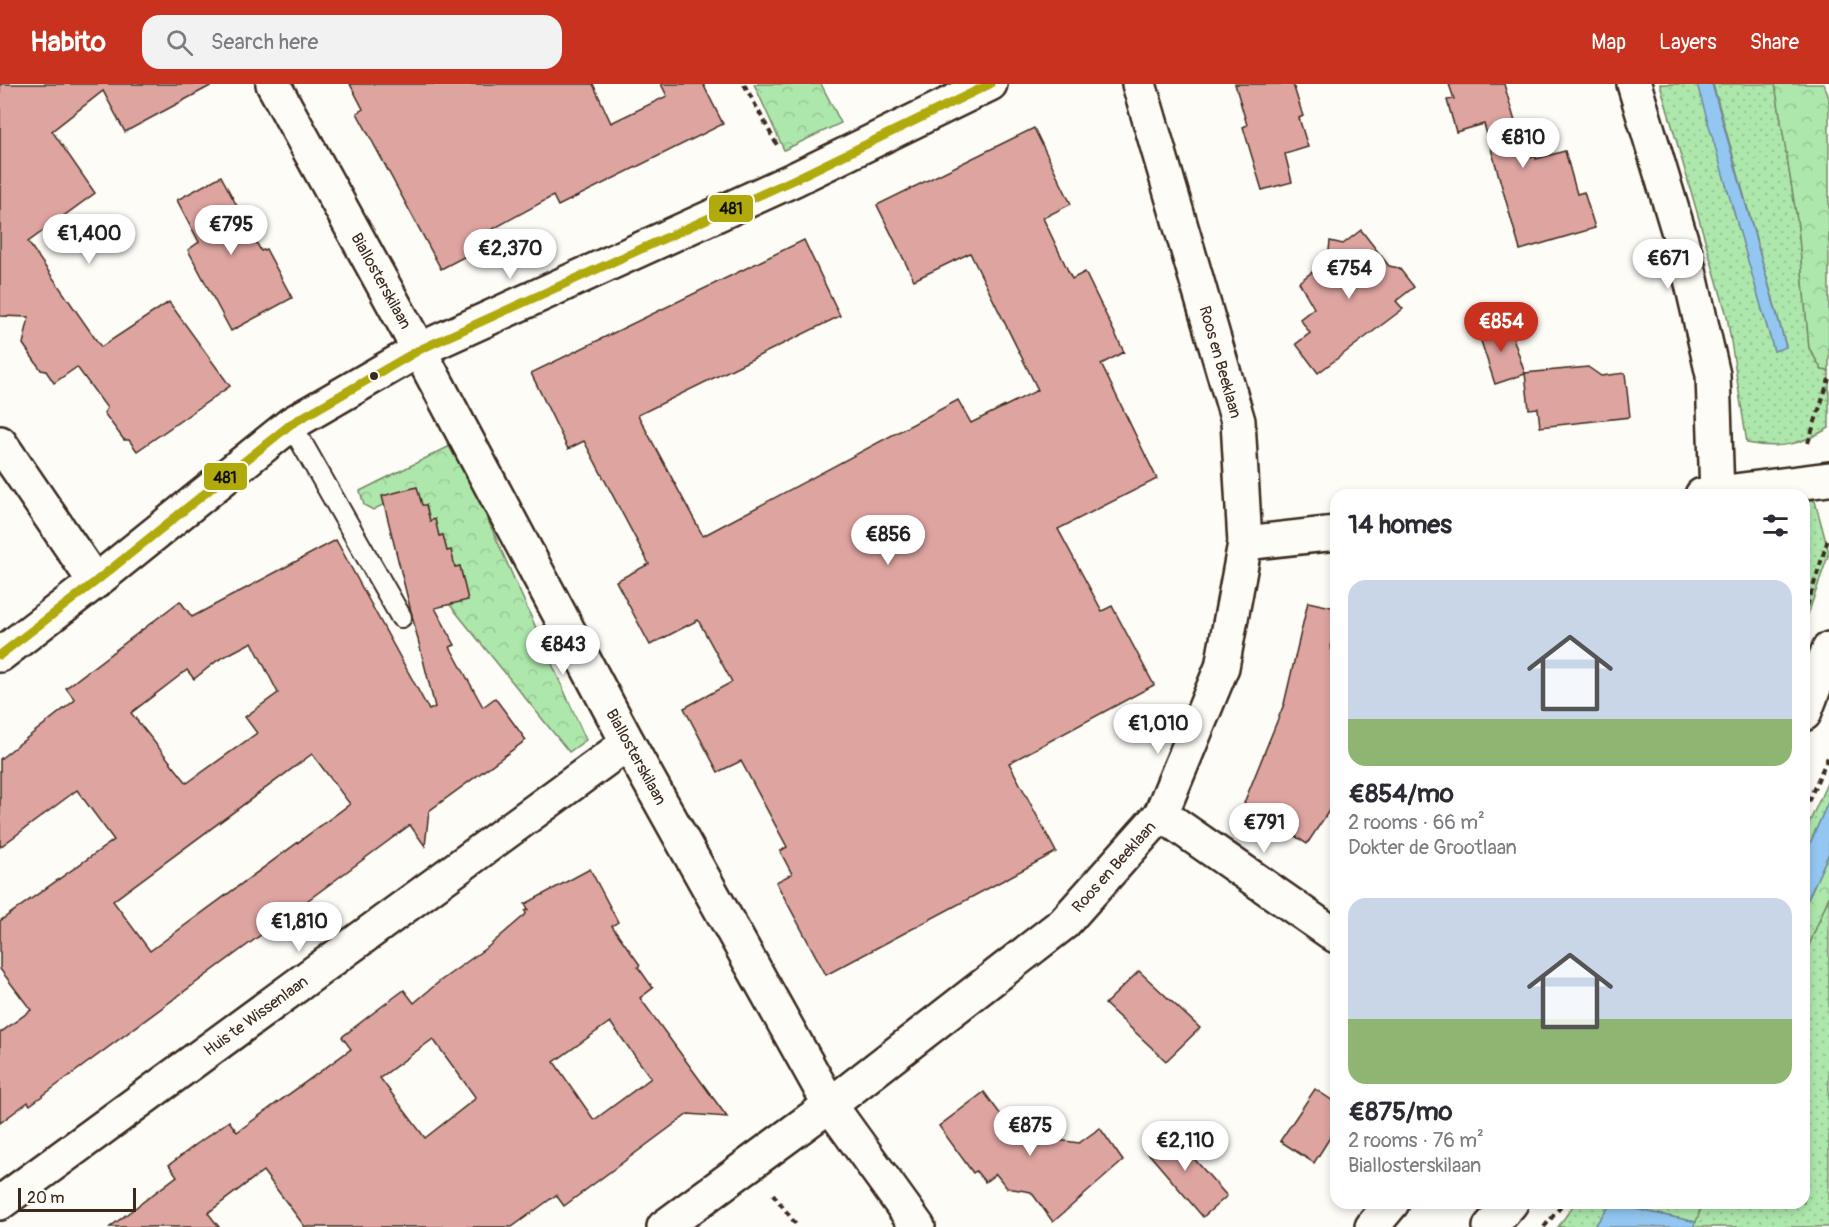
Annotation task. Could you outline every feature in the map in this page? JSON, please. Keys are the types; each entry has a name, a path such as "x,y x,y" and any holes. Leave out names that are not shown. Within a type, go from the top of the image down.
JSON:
{"street":[{"name":"Biallosterskilaan","path":"273,84 628,743 830,1104 918,1227"},
{"path":"0,655 95,582 291,424 418,350 795,179 990,84"},
{"name":"Roos en Beeklaan","path":"664,1227 830,1104 1064,923 1161,814 1222,667 1245,543 1238,421 1139,84"},
{"path":"1634,84 1685,253 1713,375 1712,489"},
{"path":"0,442 95,582"},
{"path":"1753,489 1829,479"},
{"path":"1245,543 1330,534"},
{"path":"1810,698 1829,649"},
{"name":"Huis te Wissenlaan","path":"0,1203 628,743"},
{"path":"1161,814 1330,932"},
{"path":"1372,1227 1387,1209"},
{"path":"1490,1227 1506,1209"},
{"path":"1516,1227 1526,1209"}],"lane":[{"path":"291,424 401,617"}],"path":[{"path":"744,84 795,179"},
{"path":"1794,484 1829,379"},
{"path":"1810,597 1829,536"},
{"path":"1810,798 1829,755"},
{"path":"1544,1227 1559,1209"}],"green space":[{"path":"754,84 821,84 841,123 784,150"},
{"path":"1660,84 1698,84 1774,351 1786,346 1713,84 1775,84 1798,226 1809,348 1822,370 1829,371 1829,428 1800,442 1780,446 1747,443 1727,316"},
{"path":"1775,84 1824,84 1829,98 1829,371 1822,370 1809,348 1798,226"},
{"path":"454,444 586,740 569,752 446,600 394,499 373,510 364,505 360,491"},
{"path":"1810,500 1815,501 1829,553 1810,608"},
{"path":"1829,779 1829,800 1810,844 1810,821"},
{"path":"1829,853 1829,896 1810,943 1810,894"},
{"path":"1829,896 1829,1227 1693,1227 1700,1209 1810,1209 1810,943"},
{"path":"1571,1209 1608,1209 1594,1227 1558,1227"},
{"path":"1635,1209 1701,1209 1696,1222"}],"water":[{"path":"1697,84 1712,84 1786,347 1774,351"},
{"path":"1829,800 1829,853 1810,894 1810,844"},
{"path":"1608,1209 1635,1209 1696,1222 1693,1227 1594,1227"}],"building":[{"path":"0,84 214,84 125,132 103,91 52,131 95,193 28,242 101,347 169,302 230,386 137,451 129,440 124,440 104,413 107,408 77,367 54,383 46,371 41,370 23,344 29,317 0,316"},
{"path":"350,84 593,84 611,123 667,96 661,84 703,84 723,124 558,206 553,196 491,230 496,240 441,269 357,113 363,109"},
{"path":"1235,84 1293,84 1303,116 1299,118 1308,147 1285,154 1292,182 1262,190 1243,127 1247,125"},
{"path":"1449,84 1504,84 1526,159 1536,156 1536,159 1565,151 1577,194 1584,192 1595,228 1520,250 1484,124 1456,132 1447,100 1454,99"},
{"path":"1034,128 1071,204 1043,218 1072,279 1085,272 1124,352 1101,364 1157,479 1058,529 1102,611 1112,606 1154,685 1009,763 1056,852 826,975 776,882 792,874 780,851 787,847 741,761 718,772 684,708 732,682 698,620 650,645 616,581 649,564 584,441 568,449 531,373 804,240 840,316 638,415 703,536 958,400 971,423 1038,390 970,253 914,280 877,205"},
{"path":"221,176 261,251 266,249 292,298 231,331 188,250 199,242 177,200"},
{"path":"1361,230 1389,266 1399,268 1414,287 1396,301 1403,309 1318,373 1296,344 1310,333 1300,319 1314,308 1299,282 1328,260 1330,241 1343,244"},
{"path":"1508,322 1525,374 1495,384 1478,332"},
{"path":"1588,367 1601,376 1625,373 1630,417 1540,427 1538,408 1529,409 1525,373"},
{"path":"417,487 422,505 426,505 430,521 435,519 439,536 443,535 447,551 451,550 455,567 460,566 468,600 435,608 455,645 450,647 483,707 495,698 526,740 429,811 425,846 410,825 30,1105 28,1102 0,1123 0,1033 31,1010 0,969 0,921 114,840 77,790 0,847 0,759 75,700 66,688 180,601 192,617 336,540 429,710 435,707 382,496","holes":["252,642 278,693 245,717 257,733 187,783 131,713 187,670 194,679 218,660","312,754 350,804 150,951 113,901"]},
{"path":"1308,602 1330,607 1330,809 1307,844 1244,803 1284,704"},
{"path":"590,869 618,922 612,926 640,965 638,967 653,988 640,998 727,1117 688,1114 564,1206 556,1195 512,1227 305,1227 263,1171 208,1213 219,1227 110,1227 177,1176 169,1165 229,1121 237,1132 351,1049 342,1037 404,990 414,1003 489,946 526,914 525,911 528,910 525,904","holes":["610,1022 651,1078 594,1120 554,1062","433,1039 476,1098 425,1138 380,1078"]},
{"path":"1139,971 1200,1028 1166,1061 1105,1004"},
{"path":"1315,1089 1330,1099 1330,1138 1314,1163 1280,1141"},
{"path":"984,1092 1015,1134 1079,1143 1100,1128 1123,1161 1053,1222 1031,1192 1007,1188 996,1174 985,1182 976,1171 973,1173 939,1126"},
{"path":"1166,1127 1227,1196 1203,1217 1143,1147"}],"transit line":[{"name":"481","path":"0,655 95,582 291,424 419,350 795,179 990,84"}]}
